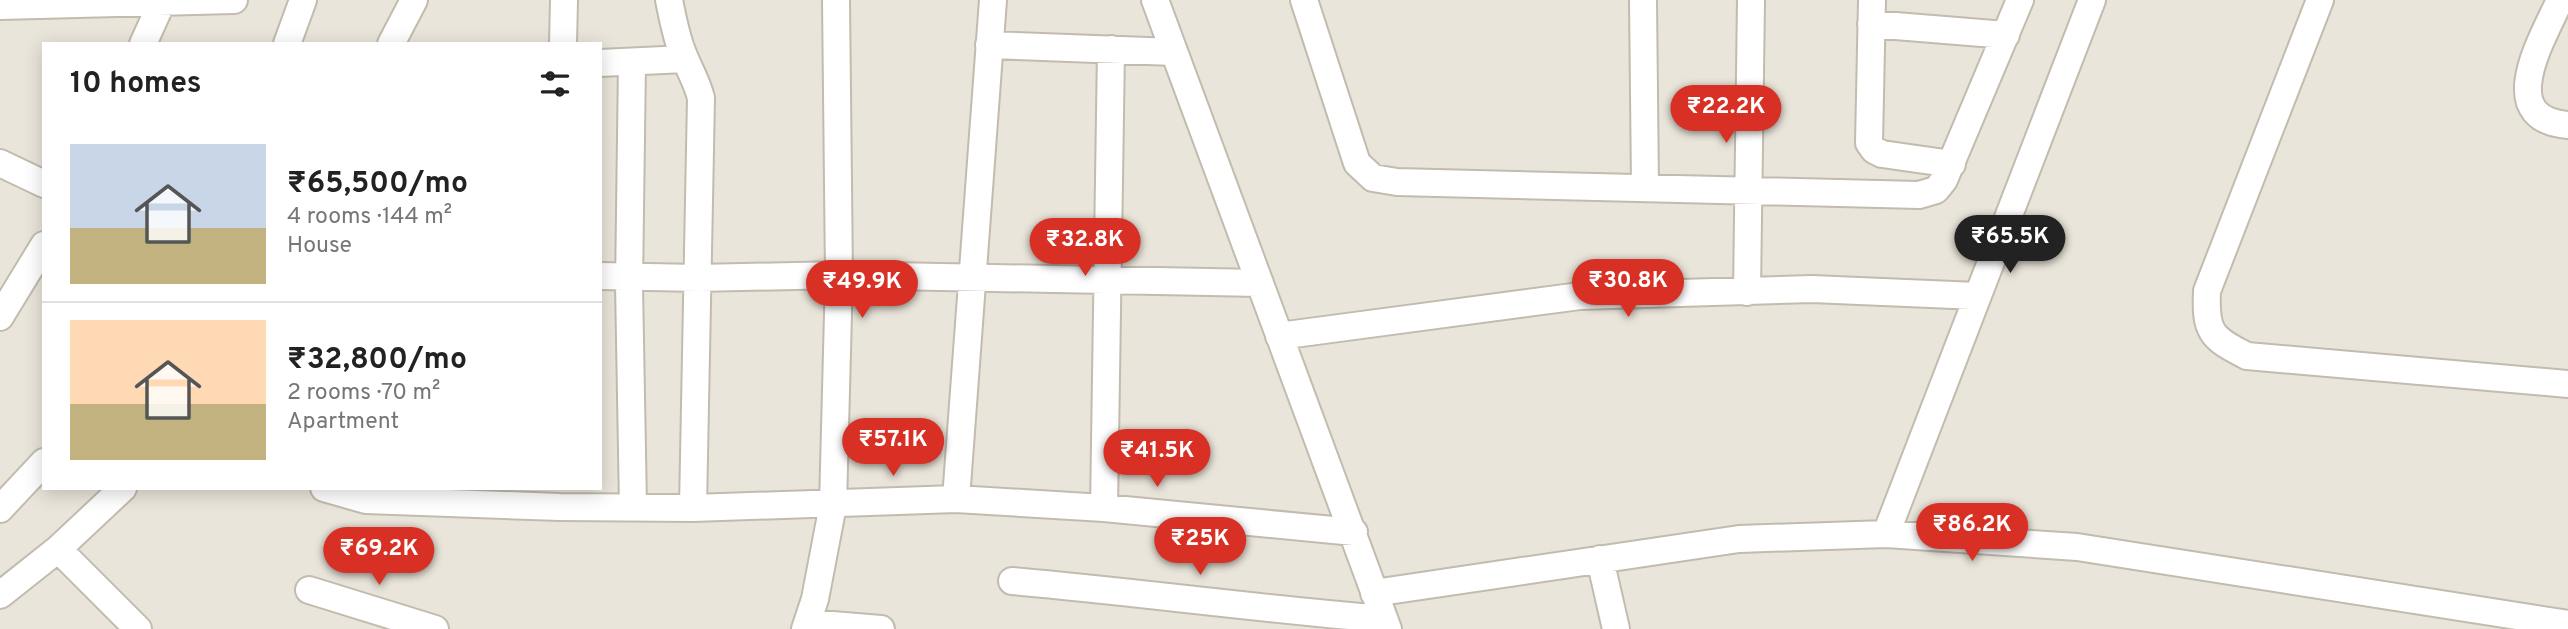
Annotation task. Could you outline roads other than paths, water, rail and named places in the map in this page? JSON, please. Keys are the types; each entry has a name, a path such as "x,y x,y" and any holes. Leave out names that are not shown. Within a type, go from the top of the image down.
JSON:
{"street":[{"path":"0,6 234,0"},
{"path":"288,42 303,0"},
{"path":"392,42 414,0"},
{"path":"563,42 564,0"},
{"path":"669,0 676,36 696,79 701,98 693,508"},
{"path":"836,0 839,275 833,505 816,599 806,626 881,629"},
{"path":"956,499 993,0"},
{"path":"1013,581 1123,590 1386,624 1155,0"},
{"path":"1304,0 1357,163 1373,178 1397,182 1645,186 1749,192 1919,195 1936,190 1952,164 2020,0"},
{"path":"1643,0 1645,186"},
{"path":"1747,292 1751,0"},
{"path":"1886,534 2092,0"},
{"path":"2320,0 2207,291 2206,318 2218,342 2247,356 2568,384"},
{"path":"2560,0 2530,67 2527,95 2534,113 2556,124 2568,125"},
{"path":"144,42 162,2"},
{"path":"1952,164 1882,154 1874,150 1870,143 1872,12 2006,35"},
{"path":"989,45 1174,52"},
{"path":"1104,508 1111,50"},
{"path":"602,63 685,59"},
{"path":"632,62 629,277 633,507"},
{"path":"0,163 42,183"},
{"path":"0,317 42,248"},
{"path":"602,276 698,278 839,275 1260,284"},
{"path":"1279,336 1580,296 1812,289 1977,296"},
{"path":"0,509 42,464"},
{"path":"0,595 58,549 121,490"},
{"path":"331,490 366,500 416,496 560,497 633,507 693,508 956,499 1104,508 1354,532"},
{"path":"1374,593 1739,539 1886,534 2077,547 2568,625"},
{"path":"58,549 138,629"},
{"path":"1600,559 1616,629"},
{"path":"309,590 435,629"}]}
